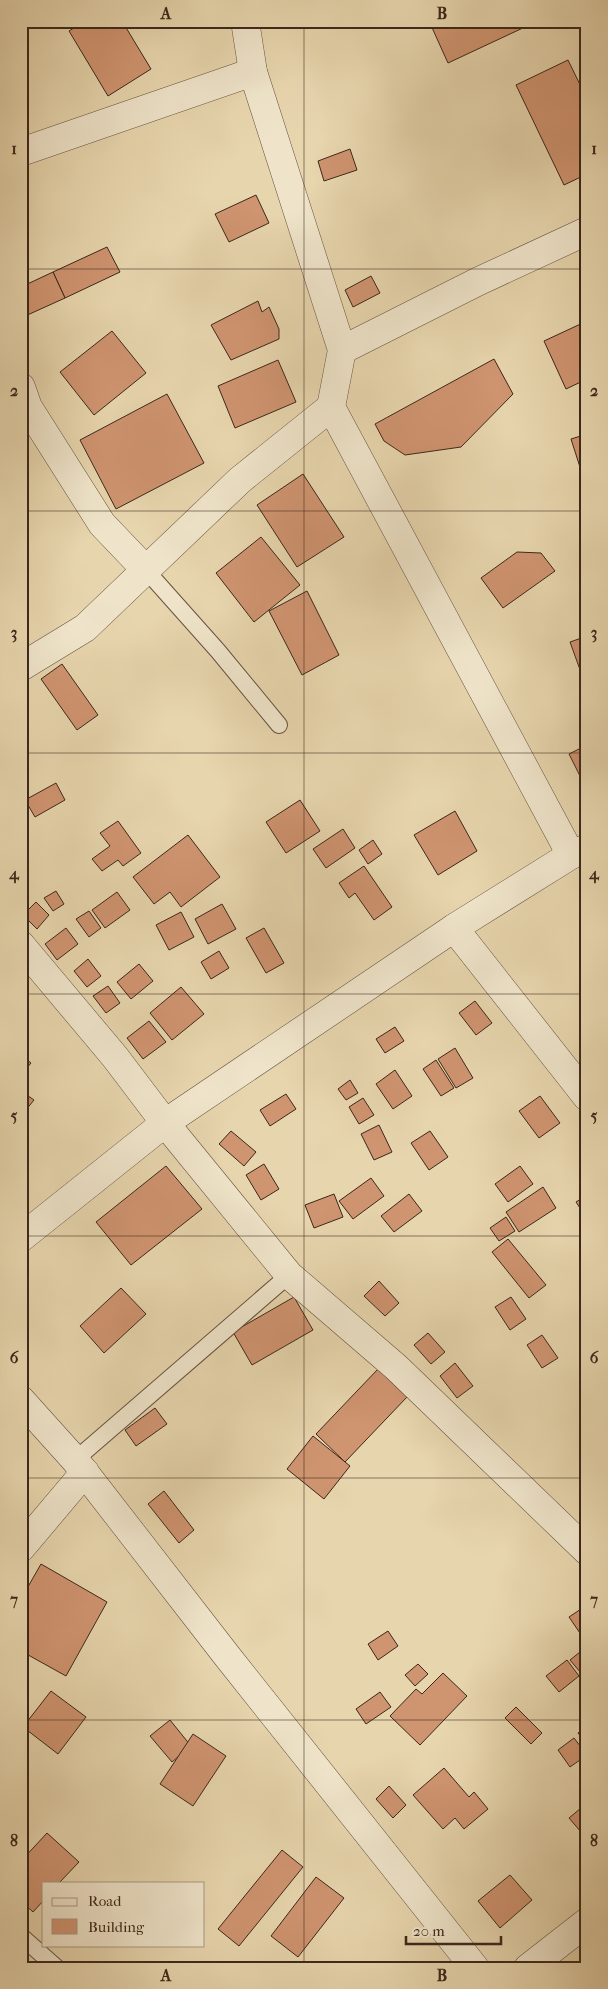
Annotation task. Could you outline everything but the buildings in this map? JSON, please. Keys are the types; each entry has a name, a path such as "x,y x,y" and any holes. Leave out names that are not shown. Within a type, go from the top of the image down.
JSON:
{"street":[{"path":"21,1238 165,1123 454,928 579,852 331,407 342,350 252,72 245,21"},
{"path":"21,152 252,72"},
{"path":"342,350 480,281 587,231"},
{"path":"24,402 102,524 145,569"},
{"path":"21,667 85,628 240,480 331,407"},
{"path":"454,928 587,1097"},
{"path":"21,945 115,1057 165,1123 289,1275 396,1367 587,1551"},
{"path":"21,1400 80,1466 227,1656 475,1968"},
{"path":"21,1548 80,1466"},
{"path":"528,1968 587,1922"}],"lane":[{"path":"145,569 218,651 279,725"},
{"path":"80,1466 289,1275"},
{"path":"21,1936 58,1968"}]}
